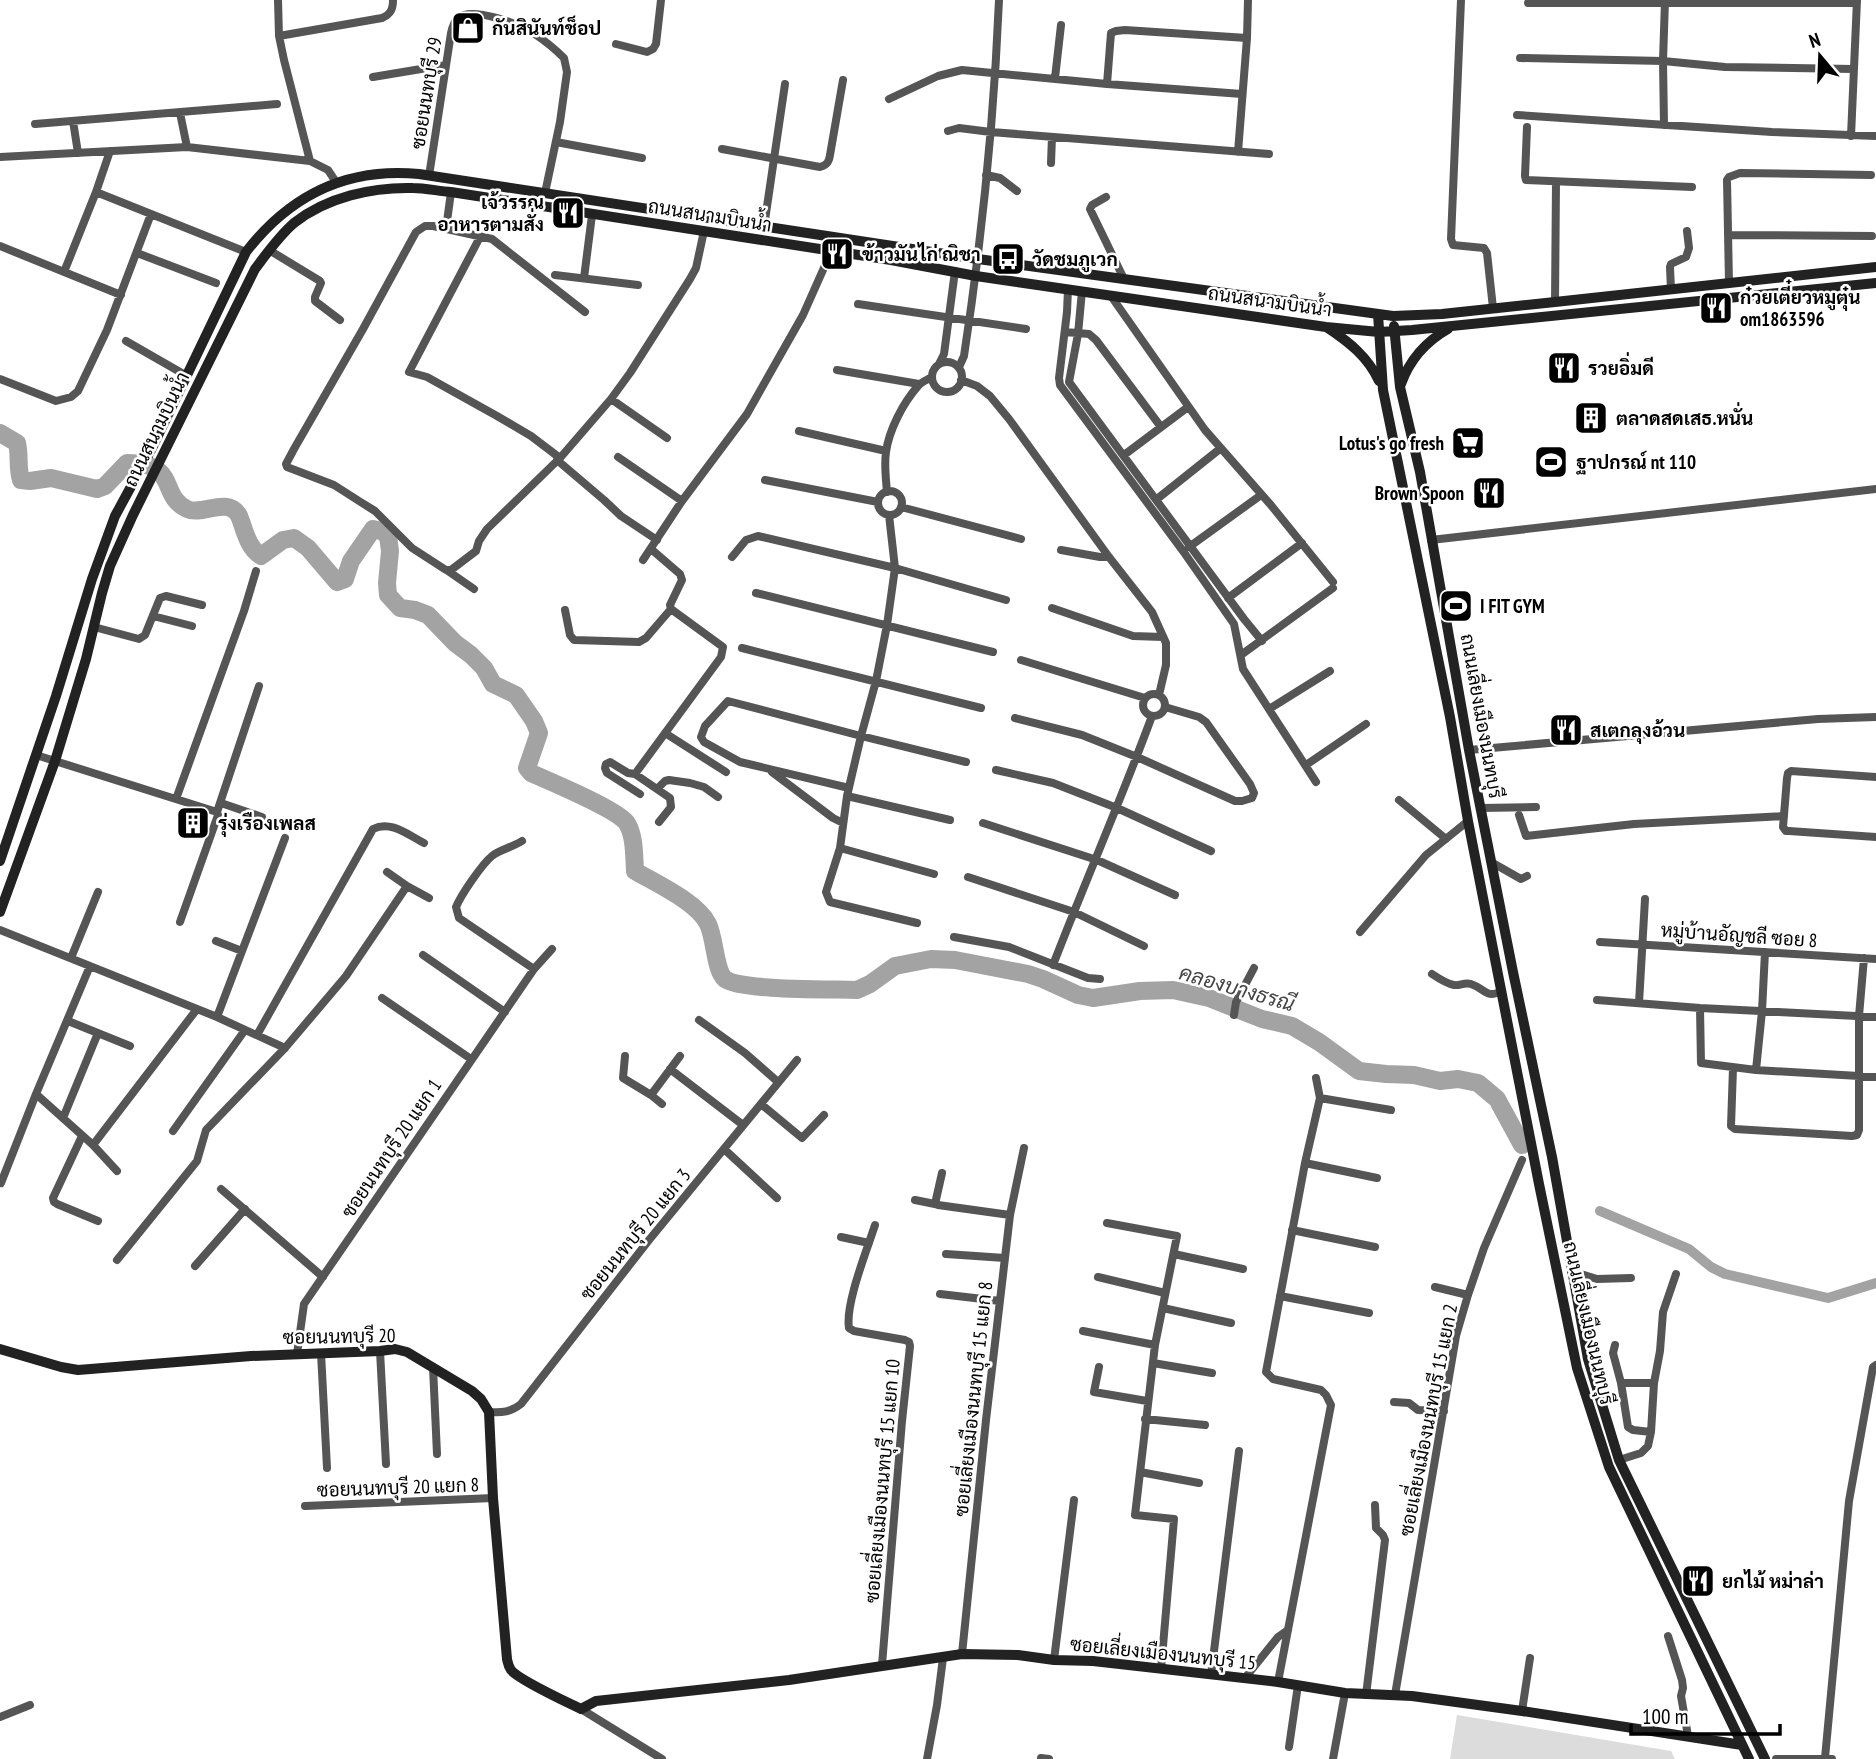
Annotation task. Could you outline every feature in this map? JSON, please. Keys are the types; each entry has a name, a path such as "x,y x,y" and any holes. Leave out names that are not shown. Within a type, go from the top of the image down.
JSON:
{"main road":[{"name":"ถนนสนามบินน้ำ","path":"0,861 101,551 115,516 152,448 246,252 278,216 305,197 336,182 385,173 429,176 978,259 1394,316 1442,314 1876,267"},
{"name":"ถนนสนามบินน้ำ","path":"0,912 55,761 110,566 133,515 255,269 294,224 320,207 351,195 386,189 415,188 451,192 1111,296 1326,327 1379,332 1870,284"},
{"path":"1053,286 1057,268"},
{"path":"1863,269 1870,284"},
{"path":"1082,291 1083,273"},
{"name":"ถนนเลี่ยงเมืองนนทบุรี","path":"1378,314 1383,390 1445,692 1537,1173 1581,1381 1609,1467 1749,1759"},
{"name":"ถนนเลี่ยงเมืองนนทบุรี","path":"1394,316 1399,387 1420,472 1469,750 1552,1157 1588,1359 1619,1460 1765,1759"},
{"path":"1399,387 1408,365 1425,344 1454,326"},
{"path":"1326,327 1360,352 1374,369 1383,390"},
{"path":"1502,991 1518,998"},
{"name":"ซอยนนทบุรี 20","path":"0,1349 78,1370 251,1356 401,1349 472,1391 489,1412"},
{"path":"489,1412 506,1659 512,1672 581,1709"},
{"name":"ซอยเลี่ยงเมืองนนทบุรี 15","path":"581,1709 596,1701 781,1681 962,1654 1018,1655 1245,1678 1345,1693 1395,1695 1522,1711 1742,1745"}],"street":[{"path":"278,0 279,36 310,161"},
{"path":"279,36 382,18 390,14 393,0"},
{"path":"616,44 647,52 653,49 662,0"},
{"path":"958,368 964,356 978,259 996,73 999,0"},
{"path":"1238,152 1248,0"},
{"path":"1461,0 1451,239 1453,245 1484,248 1487,253 1493,308"},
{"path":"1664,125 1665,1"},
{"path":"1528,3 1856,2 1851,136"},
{"name":"ซอยนนทบุรี 29","path":"429,176 451,33 458,18 466,14 485,15 532,32 564,58 567,72 556,142"},
{"path":"1055,78 1061,25"},
{"path":"1107,84 1113,31 1247,38"},
{"path":"1520,58 1663,61 1725,67 1853,69"},
{"path":"373,77 445,65"},
{"path":"889,99 938,76 962,70 1242,94"},
{"path":"722,149 773,160 820,167 825,165 829,161 843,80"},
{"path":"764,227 785,84"},
{"path":"35,124 277,104"},
{"path":"180,113 187,147"},
{"path":"1517,116 1876,136"},
{"path":"74,121 78,153"},
{"path":"1527,127 1527,180 1692,187"},
{"path":"948,131 959,128 1269,154"},
{"path":"1051,163 1052,137"},
{"path":"545,193 556,142 642,158"},
{"path":"0,157 187,147 310,161 328,170 336,182"},
{"path":"64,272 110,150"},
{"path":"986,174 1000,178 1017,191"},
{"path":"1729,283 1727,180 1731,175 1871,175"},
{"path":"1555,302 1556,182"},
{"path":"96,192 246,252"},
{"path":"446,229 451,192"},
{"path":"1106,197 1091,205 1090,209 1124,279"},
{"path":"0,379 56,401 71,397 78,391 107,330 151,214"},
{"path":"584,278 592,215"},
{"path":"474,589 412,548 372,509 334,485 287,467 286,464 416,232 425,226 492,239 585,312"},
{"path":"448,571 476,551 487,528 558,459 630,373 696,268 704,231"},
{"path":"1671,290 1670,267 1686,257 1689,248 1687,231"},
{"path":"1728,235 1872,236"},
{"path":"480,237 409,372 427,377 531,436 621,516 657,540"},
{"path":"0,246 121,295"},
{"path":"269,250 320,281 315,301 340,320"},
{"path":"643,560 682,501 747,414 803,315 831,252"},
{"path":"137,253 216,283"},
{"path":"939,364 950,362 961,372 961,380 956,389 946,392 935,386 932,377 944,354 955,271"},
{"path":"555,275 638,285"},
{"path":"1068,289 1059,378 1108,434 1157,499 1234,624 1243,669 1316,782"},
{"path":"1082,291 1078,334 1065,383 1100,439 1262,641"},
{"path":"1111,296 1188,407 1302,543 1333,585 1241,655"},
{"path":"858,304 1026,329"},
{"path":"1065,332 1089,334 1096,340 1161,427"},
{"path":"126,341 187,376"},
{"path":"837,370 919,384"},
{"path":"887,492 886,451 902,408 919,384 932,377"},
{"path":"961,380 977,386 990,396 1009,419 1152,612 1166,643 1166,665 1158,695"},
{"path":"611,398 667,438"},
{"path":"1124,455 1188,407"},
{"path":"799,431 886,451"},
{"path":"1100,439 1108,434"},
{"path":"1157,499 1221,448"},
{"path":"618,457 682,501"},
{"path":"765,480 878,502"},
{"path":"1432,540 1876,489"},
{"path":"891,491 899,495 901,507 896,513 889,515 880,509 878,502 883,494 891,491"},
{"path":"1187,549 1261,495"},
{"path":"901,507 1021,539"},
{"path":"889,515 894,568 887,625 848,792 840,848 826,892 830,902 917,923"},
{"path":"732,557 746,540 758,536 894,568 1006,600"},
{"path":"1228,598 1302,543"},
{"path":"565,610 570,635 574,640 635,643 646,638 671,609 670,605 682,580 680,574 651,549"},
{"path":"1061,550 1109,557"},
{"path":"176,799 244,611 256,570"},
{"path":"755,593 993,652"},
{"path":"94,627 139,639 145,635 160,598 166,596 202,605"},
{"path":"1052,608 1133,636 1163,637"},
{"path":"635,774 721,657 723,647 671,609"},
{"path":"153,616 192,626"},
{"path":"1234,624 1244,619"},
{"path":"742,648 981,708"},
{"path":"1021,660 1145,698"},
{"path":"1269,709 1330,671"},
{"path":"180,922 259,686"},
{"path":"1151,694 1164,700 1165,707 1161,713 1152,716 1144,711 1143,706 1145,698 1151,694"},
{"path":"950,820 740,762 701,737 705,726 728,701 965,762"},
{"path":"1015,718 1078,734 1235,801 1252,797 1254,793 1250,784 1206,722 1199,717 1165,707"},
{"path":"1053,965 1152,716"},
{"path":"1469,750 1818,719 1876,717"},
{"path":"1306,765 1366,724"},
{"path":"665,733 726,772"},
{"path":"36,755 218,812"},
{"path":"640,794 607,773 606,764 610,762 628,773 635,774 670,798 671,803 659,822"},
{"path":"769,769 832,818 843,823"},
{"path":"996,770 1053,783 1117,808 1211,851"},
{"path":"1876,777 1791,771 1787,778 1783,827 1786,831 1876,837"},
{"path":"657,789 669,780 704,787 718,797"},
{"path":"1399,800 1446,839"},
{"path":"221,803 261,817"},
{"path":"1480,808 1536,807"},
{"path":"1519,815 1526,836 1634,824 1784,816"},
{"path":"1360,932 1416,866 1468,821"},
{"path":"983,823 1097,860 1175,895"},
{"path":"257,1035 373,828 379,825 392,826 424,844"},
{"path":"217,1017 285,838"},
{"path":"522,841 492,856 461,896 456,907 459,918 534,969"},
{"path":"840,848 934,874"},
{"path":"1491,862 1521,879 1527,876"},
{"path":"387,872 429,898"},
{"path":"968,877 1074,912 1144,946"},
{"path":"117,1260 197,1161 206,1130 285,1048 346,976 407,886"},
{"path":"72,958 98,892"},
{"path":"1639,1003 1645,899"},
{"path":"0,930 217,1017 285,1048"},
{"path":"954,937 1009,947 1088,978 1100,979"},
{"path":"216,941 242,951"},
{"name":"หมู่บ้านอัญชลี ซอย 8","path":"1600,942 1876,959"},
{"name":"ซอยนนทบุรี 20 แยก 1","path":"297,1354 304,1304 471,1059 534,969 552,949"},
{"path":"1756,1070 1765,952"},
{"path":"423,955 505,1012"},
{"path":"1732,1068 1731,1126 1735,1129 1857,1135 1859,1016 1864,958"},
{"path":"1,1183 90,966"},
{"path":"1234,1014 1236,1002 1254,968"},
{"path":"1432,974 1454,985 1473,985 1488,995 1502,991"},
{"path":"382,998 471,1059"},
{"path":"1597,1000 1876,1017"},
{"path":"1700,1008 1701,1063 1756,1070 1876,1077"},
{"path":"93,1145 197,1009"},
{"path":"699,1020 745,1053 778,1082"},
{"path":"68,1021 131,1046"},
{"path":"173,1131 245,1030"},
{"path":"63,1118 98,1033"},
{"path":"625,1056 623,1078 662,1104"},
{"path":"651,1095 680,1056"},
{"name":"ซอยนนทบุรี 20 แยก 3","path":"489,1412 504,1413 521,1404 649,1240 797,1060"},
{"path":"670,1069 743,1125"},
{"path":"1278,1682 1331,1405 1321,1390 1273,1378 1266,1372 1304,1163 1320,1098 1316,1078"},
{"path":"36,1094 93,1145 117,1171"},
{"path":"1320,1098 1391,1110"},
{"path":"761,1104 802,1138 824,1115"},
{"path":"82,1136 53,1198 57,1204 98,1221"},
{"name":"ซอยเลี่ยงเมืองนนทบุรี 15 แยก 8","path":"962,1654 1010,1215 1024,1148"},
{"path":"724,1149 777,1198"},
{"name":"ซอยเลี่ยงเมืองนนทบุรี 15 แยก 2","path":"1395,1695 1456,1336 1498,1214 1522,1160"},
{"path":"1304,1163 1377,1178"},
{"path":"935,1203 942,1173"},
{"path":"221,1189 323,1277"},
{"path":"915,1200 1010,1215"},
{"path":"195,1266 245,1209"},
{"path":"1107,1223 1177,1236 1155,1345 1135,1515 1174,1519 1161,1670"},
{"name":"ซอยเลี่ยงเมืองนนทบุรี 15 แยก 10","path":"875,1225 854,1290 849,1328 905,1340 910,1346 901,1421 881,1665"},
{"path":"1292,1230 1375,1247"},
{"path":"841,1237 869,1243"},
{"path":"946,1254 1005,1258"},
{"path":"1174,1254 1243,1269"},
{"path":"1572,1271 1597,1279 1631,1278"},
{"path":"1619,1460 1642,1453 1648,1446 1663,1312 1676,1274"},
{"path":"1098,1277 1165,1293"},
{"path":"1435,1287 1468,1295"},
{"path":"940,1294 1000,1301"},
{"path":"1280,1296 1369,1313"},
{"path":"1163,1307 1231,1323"},
{"path":"1083,1331 1155,1345"},
{"path":"1615,1345 1614,1353 1628,1427 1645,1433 1651,1432"},
{"path":"380,1351 386,1464"},
{"path":"321,1353 327,1468"},
{"path":"1153,1363 1212,1373"},
{"path":"1776,1759 1828,1758 1849,1500 1873,1367 1876,1365"},
{"path":"433,1367 437,1454"},
{"path":"1099,1367 1094,1392 1147,1401"},
{"path":"1621,1383 1654,1383"},
{"path":"1394,1402 1409,1404 1418,1410 1444,1411"},
{"path":"1145,1419 1205,1425"},
{"path":"1211,1675 1239,1451"},
{"path":"1140,1472 1199,1483"},
{"name":"ซอยนนทบุรี 20 แยก 8","path":"305,1506 493,1498"},
{"path":"1054,1660 1074,1500"},
{"path":"1366,1695 1385,1540 1376,1528 1375,1505"},
{"path":"1245,1678 1278,1637 1288,1630"},
{"path":"1668,1636 1682,1680 1681,1696 1688,1736"},
{"path":"927,1759 943,1658"},
{"path":"1522,1711 1530,1658"},
{"path":"1289,1747 1298,1685"},
{"path":"1333,1759 1345,1693"},
{"path":"0,1717 30,1705"},
{"path":"581,1709 662,1759"}],"shaded area":[{"path":"1457,1715 1671,1751 1675,1759 1450,1759"}],"waterway":[{"name":"คลองบางธรณี","path":"0,433 17,443 21,480 51,478 97,489 105,486 127,463 144,464 162,474 173,496 187,509 233,509 239,516 251,546 261,556 283,540 294,538 308,548 337,582 345,579 351,561 373,529 382,531 388,536 390,551 388,595 400,608 428,615 484,668 493,684 516,695 539,733 527,768 531,773 582,796 626,822 633,839 635,871 676,894 703,916 710,930 719,969 725,979 749,986 857,990 895,966 931,959 955,960 1028,974 1078,995 1093,998 1140,991 1173,990 1209,998 1262,1019 1292,1026 1359,1071 1478,1083 1497,1099 1522,1145"},
{"name":"คลองบางธรณี","path":"1600,1211 1689,1249 1711,1267 1725,1274 1828,1298 1876,1283"}],"place":[{"name":"กันสินันท์ช็อป","path":"468,28"},
{"name":"เจ้วรรณ อาหารตามสั่ง","path":"568,213"},
{"name":"ข้าวมันไก่ ณิชา","path":"837,254"},
{"name":"วัดชมภูเวก","path":"1008,259"},
{"name":"ก๋วยเตี๋ยวหมูตุ๋น om1863596","path":"1716,308"},
{"name":"รวยอิ่มดี","path":"1564,368"},
{"name":"ตลาดสดเสธ.หนั่น","path":"1591,418"},
{"name":"Lotus's go fresh","path":"1468,443"},
{"name":"ฐาปกรณ์ nt 110","path":"1551,462"},
{"name":"Brown Spoon","path":"1489,493"},
{"name":"I FIT GYM","path":"1456,606"},
{"name":"สเตกลุงอ้วน","path":"1566,730"},
{"name":"รุ่งเรืองเพลส","path":"193,823"},
{"name":"ยกไม้ หม่าล่า","path":"1698,1581"}]}
